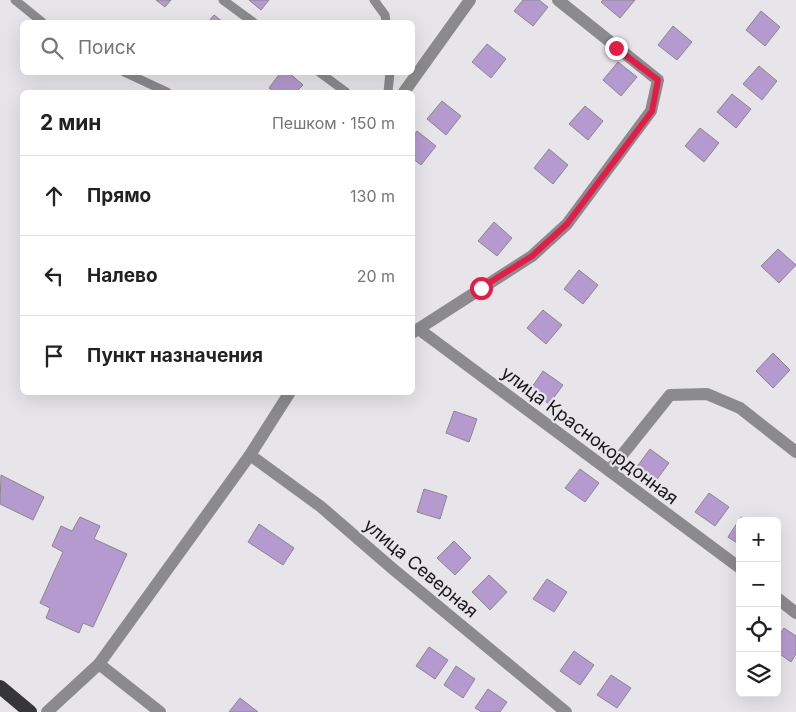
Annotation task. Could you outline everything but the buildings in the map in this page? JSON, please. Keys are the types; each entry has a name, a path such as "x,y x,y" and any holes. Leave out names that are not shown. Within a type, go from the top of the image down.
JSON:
{"highway":[{"path":"0,687 30,712"}],"street":[{"path":"405,90 470,0"},
{"path":"416,332 532,256 567,224 652,111 658,80 558,0"},
{"name":"улица Краснокордонная","path":"416,332 610,470 736,565"},
{"path":"610,470 670,395 707,394 740,408 796,452"},
{"path":"47,712 99,664 250,455 288,395"},
{"name":"улица Северная","path":"250,455 320,506 566,712"},
{"path":"781,601 796,613"},
{"path":"99,664 160,712"}],"lane":[{"path":"15,0 40,20"},
{"path":"223,0 250,20"},
{"path":"374,0 385,15 386,20"},
{"path":"130,75 163,90"},
{"path":"323,75 343,90"},
{"path":"388,90 390,75"}],"route":[{"path":"481,288 532,256 567,224 652,111 658,80 616,48"}]}
